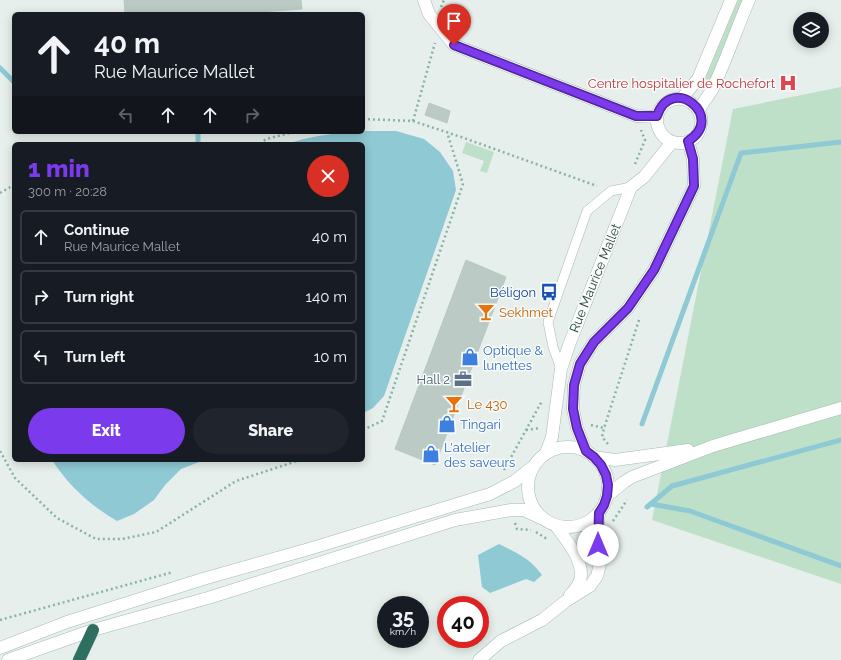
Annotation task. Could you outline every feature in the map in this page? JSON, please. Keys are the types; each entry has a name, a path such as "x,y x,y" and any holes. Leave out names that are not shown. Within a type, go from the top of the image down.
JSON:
{"highway":[{"path":"79,660 93,630"}],"main road":[{"path":"424,0 429,14 454,45 636,116 657,116"},
{"path":"682,98 698,79 731,0"},
{"path":"699,111 712,90 748,0"},
{"path":"682,98 689,100 699,111 701,125 694,138 688,141 677,143 672,142 662,134 657,123 659,110 669,100 682,98"},
{"name":"Rue Maurice Mallet","path":"590,454 577,428 573,409 574,385 580,364 594,342 628,308 654,270 694,186 693,159 688,141"},
{"path":"632,187 644,176 672,142"},
{"name":"Rue Maurice Mallet","path":"546,452 552,436 562,369 569,345 632,187"},
{"path":"607,496 632,477 713,446 841,408"},
{"path":"0,648 68,622 490,494 515,482 546,452 559,448 573,447 590,454 615,460 713,446"},
{"path":"8,660 93,630 208,598 428,527 455,520 512,510 524,510 556,526 568,528 580,526 590,521 599,513 607,496 608,485 606,475 601,465 590,454"},
{"path":"531,468 528,481 528,495 532,508 541,518"},
{"path":"479,660 501,641 542,620 566,601 590,586 597,576 600,564 597,539 599,513"},
{"path":"556,526 574,551 581,567 579,584 566,601"}],"lane":[{"path":"562,369 553,347 548,322 587,210 611,191 632,187"}],"path":[{"path":"413,122 440,28"},
{"path":"365,119 413,122 448,132 611,191"},
{"path":"365,429 382,420 463,184 448,132"},
{"path":"262,142 266,139 286,134"},
{"path":"0,193 12,186"},
{"path":"627,459 623,447 613,446 606,443 602,438 641,314"},
{"path":"505,488 502,472 526,430"},
{"path":"0,451 15,478 57,518 96,539 122,539 156,532 236,481 294,462"},
{"path":"611,524 622,505 635,489 632,477"},
{"path":"512,510 517,529 532,530 552,543"},
{"path":"0,620 180,570"}],"green space":[{"path":"738,0 745,0 707,91 702,86"},
{"path":"841,87 841,584 652,520 733,109"},
{"path":"466,142 494,152 487,173 480,171 484,161 462,153"}],"water":[{"path":"365,131 396,131 424,139 440,152 453,171 456,190 384,396 373,408 365,412 365,142 293,142 335,134 365,134"},
{"path":"53,462 199,462 181,469 165,485 154,500 134,514 117,521 89,502"},
{"path":"499,544 528,560 542,575 534,582 526,579 490,593 482,587 478,555"}],"building":[{"path":"124,0 301,0 302,9 260,12 125,12"},
{"path":"429,103 450,111 447,123 425,115"},
{"path":"466,260 506,277 435,465 395,449"}],"waterway":[{"path":"0,68 12,80"},
{"path":"198,134 198,142"},
{"path":"642,424 741,153 841,142"},
{"path":"647,507 672,486 841,440"},
{"path":"651,504 690,511 841,566"}],"place":[{"name":"Centre hospitalier de Rochefort","path":"788,83"},
{"name":"Béligon","path":"549,292"},
{"name":"Sekhmet","path":"486,312"},
{"name":"Optique & lunettes","path":"470,357"},
{"name":"Hall 2","path":"463,379"},
{"name":"Le 430","path":"454,404"},
{"name":"Tingari","path":"447,424"},
{"name":"L'atelier des saveurs","path":"431,454"}],"route":[{"path":"454,45 636,116 657,116 663,105 669,100 675,98 689,100 699,111 701,125 694,138 688,141 693,159 694,186 654,270 628,308 594,342 580,364 574,385 573,409 577,428 586,451 601,465 606,475 608,485 607,496 599,513 598,545"}]}
